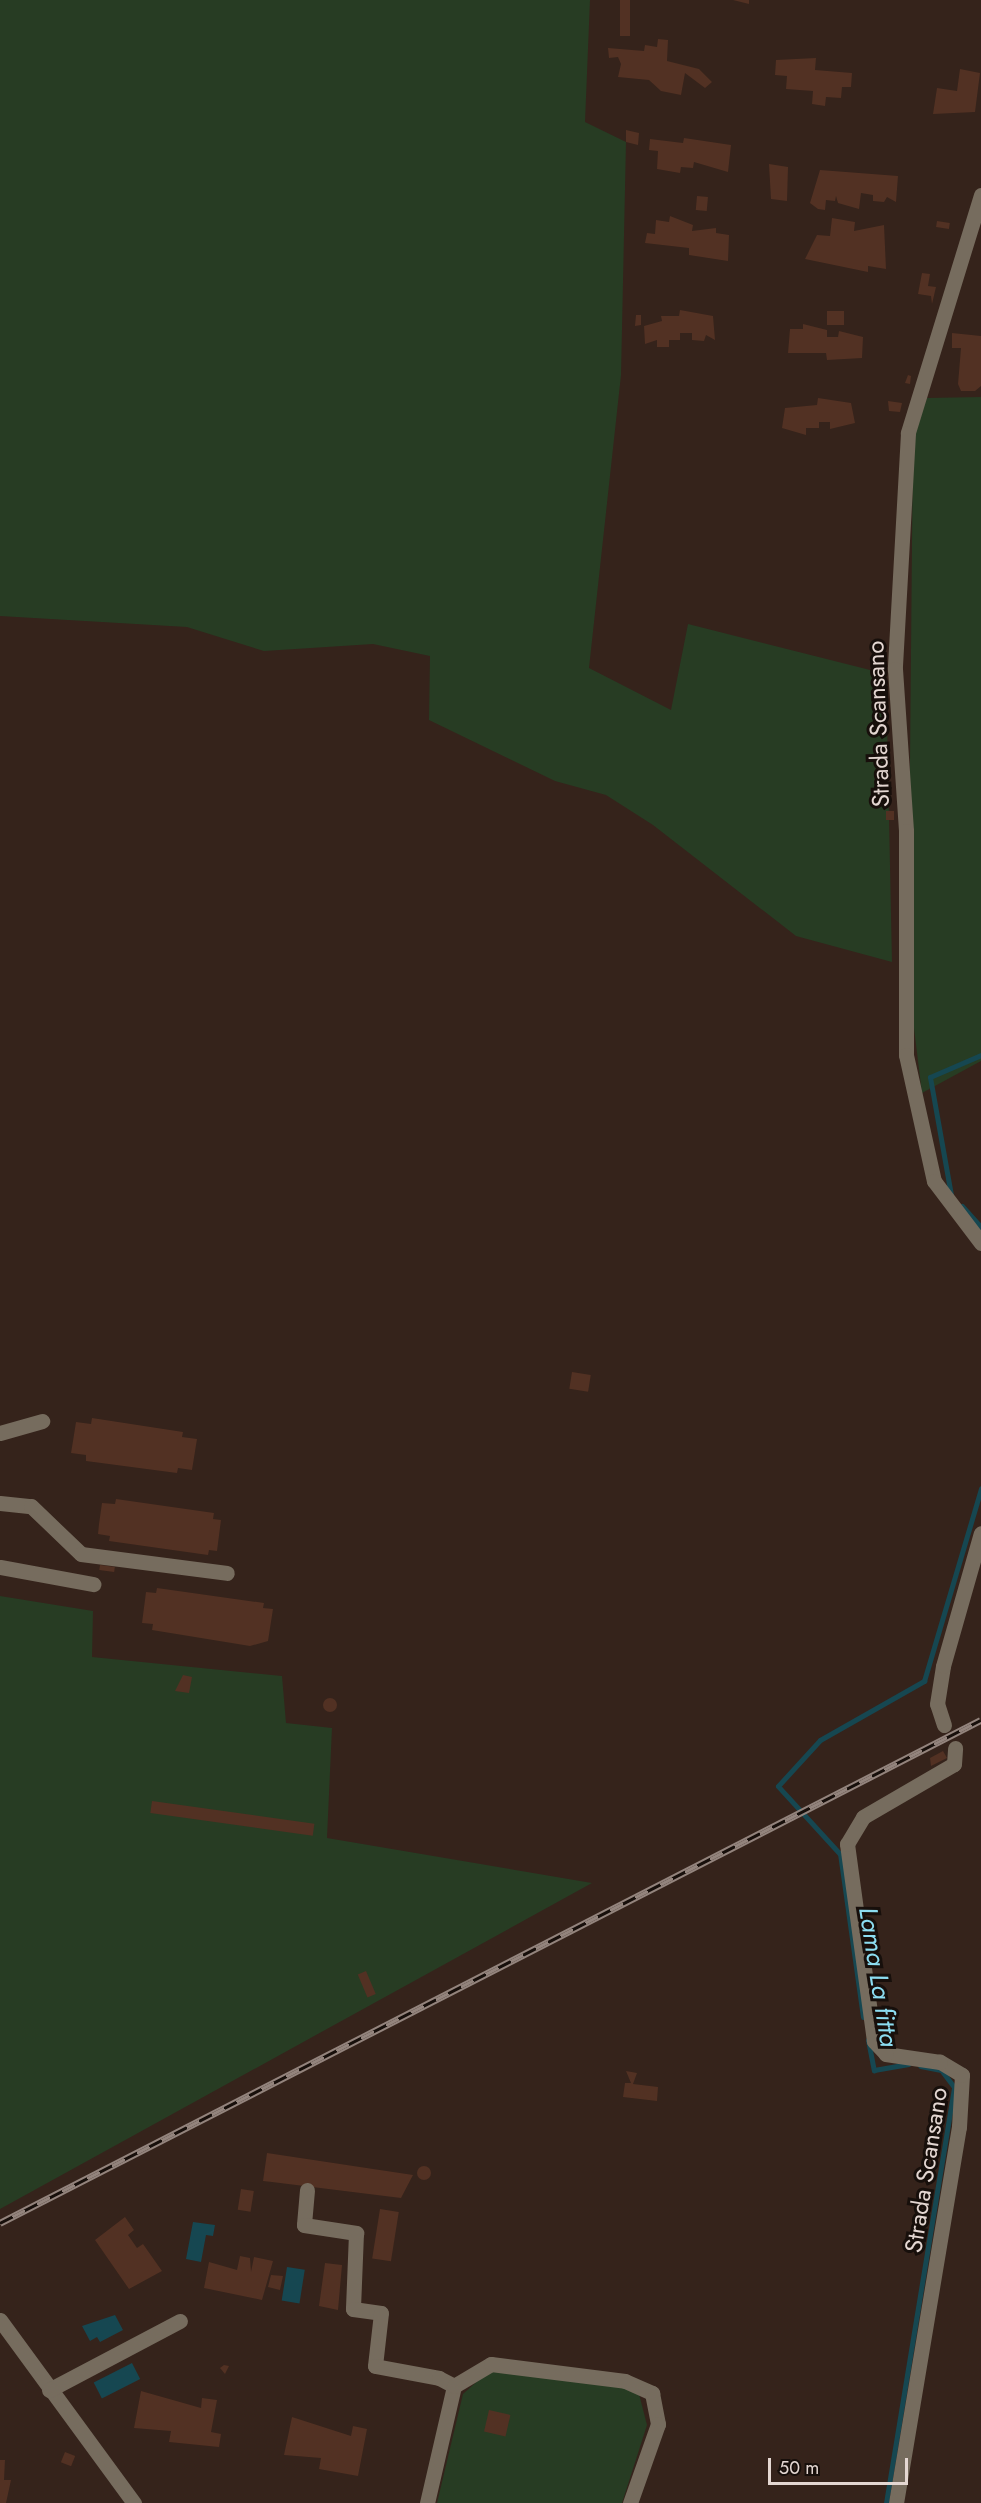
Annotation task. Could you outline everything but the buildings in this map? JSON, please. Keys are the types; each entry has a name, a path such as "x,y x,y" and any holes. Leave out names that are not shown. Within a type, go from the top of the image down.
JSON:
{"street":[{"name":"Strada Scansano","path":"981,195 908,433 895,669 906,831 906,1055 934,1180 981,1242"},
{"path":"0,1433 42,1420"},
{"path":"0,1503 31,1506 81,1554 227,1573"},
{"path":"944,1725 937,1704 943,1666 981,1533"},
{"path":"0,1568 93,1584"},
{"name":"Strada Scansano","path":"896,2503 962,2106 962,2076 940,2062 886,2054 874,2042 847,1844 863,1817 954,1764 955,1748"},
{"path":"307,2190 304,2224 357,2233 354,2309 381,2313 375,2366 439,2378 454,2386"},
{"path":"0,2320 49,2390 134,2503"},
{"path":"49,2390 180,2321"},
{"path":"427,2503 454,2386 491,2364 624,2380 652,2393 658,2424 630,2503"}],"green space":[{"path":"0,0 590,0 585,122 626,142 621,375 589,668 671,710 688,624 886,674 892,962 796,936 653,825 606,795 555,781 429,720 430,656 373,644 264,651 187,627 0,616"},
{"path":"981,397 981,1061 922,1093 908,980 913,434 927,398"},
{"path":"0,1596 93,1611 92,1657 282,1676 286,1723 332,1728 327,1838 592,1883 0,2209"},
{"path":"491,2369 624,2386 639,2394 647,2425 622,2503 437,2503 463,2394"}],"water":[{"path":"193,2222 215,2225 213,2236 206,2235 201,2262 186,2259"},
{"path":"287,2267 305,2270 299,2303 282,2301"},
{"path":"115,2315 123,2330 100,2342 97,2337 90,2341 82,2326"},
{"path":"132,2363 140,2379 102,2399 94,2383"}],"waterway":[{"name":"Lama La fitta","path":"951,1195 930,1077 981,1055"},
{"name":"Lama La fitta","path":"962,1206 981,1227"},
{"name":"Lama La fitta","path":"863,2017 840,1854 778,1786 820,1740 924,1681 981,1488"},
{"name":"Lama La fitta","path":"868,2040 874,2070 908,2064"},
{"name":"Lama La fitta","path":"886,2503 954,2087 941,2070 920,2066"}],"railway":[{"path":"0,2223 981,1720"}]}
